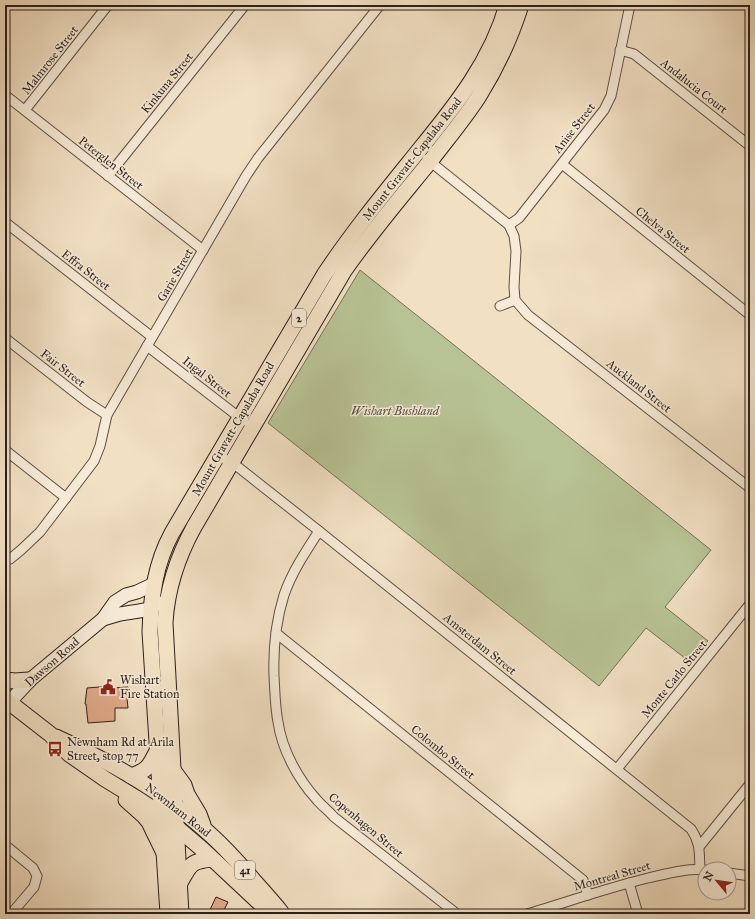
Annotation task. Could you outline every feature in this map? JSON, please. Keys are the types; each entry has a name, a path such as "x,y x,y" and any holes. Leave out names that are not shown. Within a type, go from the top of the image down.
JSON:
{"main road":[{"name":"Mount Gravatt-Capalaba Road","path":"168,914 159,794 150,632 150,609 154,584 166,544 331,264 344,245 464,92 482,64 489,52 507,5"},
{"name":"Mount Gravatt-Capalaba Road","path":"181,914 166,638 166,607 176,565 188,537 344,272 367,240 470,110 486,85 509,39 521,5"},
{"name":"Dawson Road","path":"6,703 29,680 103,619 115,602 120,598 154,584"},
{"path":"150,609 169,591"},
{"name":"Dawson Road","path":"103,619 120,614 150,609"},
{"path":"5,680 29,680"},
{"name":"Newnham Road","path":"6,703 50,734 69,754 105,779 161,814 273,914"},
{"name":"Newnham Road","path":"50,734 75,745 131,776 174,805 205,829 234,858 283,914"},
{"path":"131,776 141,773 148,768 157,751"},
{"path":"173,770 184,784 192,804 199,814 205,829"},
{"path":"105,779 144,816 152,826 164,853"},
{"path":"180,883 191,865 196,861 212,859"}],"street":[{"name":"Malmrose Street","path":"25,110 108,5"},
{"name":"Kinkuna Street","path":"108,176 245,5"},
{"name":"Garie Street","path":"5,561 21,550 40,532 94,461 100,446 107,415 246,176 258,158 380,5"},
{"name":"Anise Street","path":"510,225 519,218 604,110 611,96 630,5"},
{"name":"Andalucia Court","path":"620,50 634,54 750,146"},
{"name":"Peterglen Street","path":"5,95 203,250"},
{"path":"418,152 510,225 514,236 516,250 514,287 515,300 500,306"},
{"name":"Chelva Street","path":"562,164 750,315"},
{"name":"Effra Street","path":"5,222 152,337"},
{"name":"Auckland Street","path":"515,300 528,315 750,488"},
{"name":"Fair Street","path":"5,338 87,402 107,415"},
{"name":"Ingal Street","path":"147,346 252,428"},
{"path":"5,450 66,498"},
{"name":"Amsterdam Street","path":"218,455 231,463 319,530 691,829 696,837 701,861"},
{"name":"Copenhagen Street","path":"319,530 301,559 284,595 276,633 274,667 275,705 283,743 291,761 303,781 317,800 334,817 458,914"},
{"name":"Monte Carlo Street","path":"617,770 750,604"},
{"name":"Colombo Street","path":"276,633 583,880 588,895"},
{"path":"699,847 750,784"},
{"path":"5,845 33,868 37,876 34,887 11,914"},
{"name":"Montreal Street","path":"527,914 628,883 670,873 697,870"},
{"path":"737,874 750,876"},
{"path":"628,883 638,914"}],"green space":[{"name":"Wishart Bushland","path":"360,270 711,550 665,607 708,641 690,662 646,628 599,686 268,423"}],"building":[{"path":"112,686 113,688 128,687 128,708 115,708 115,721 88,723 85,704 87,688"},
{"path":"216,897 228,902 222,914 208,914"}],"place":[{"name":"Wishart Fire Station","path":"108,687"},
{"name":"Newnham Rd at Arila Street, stop 77","path":"55,749"}]}
